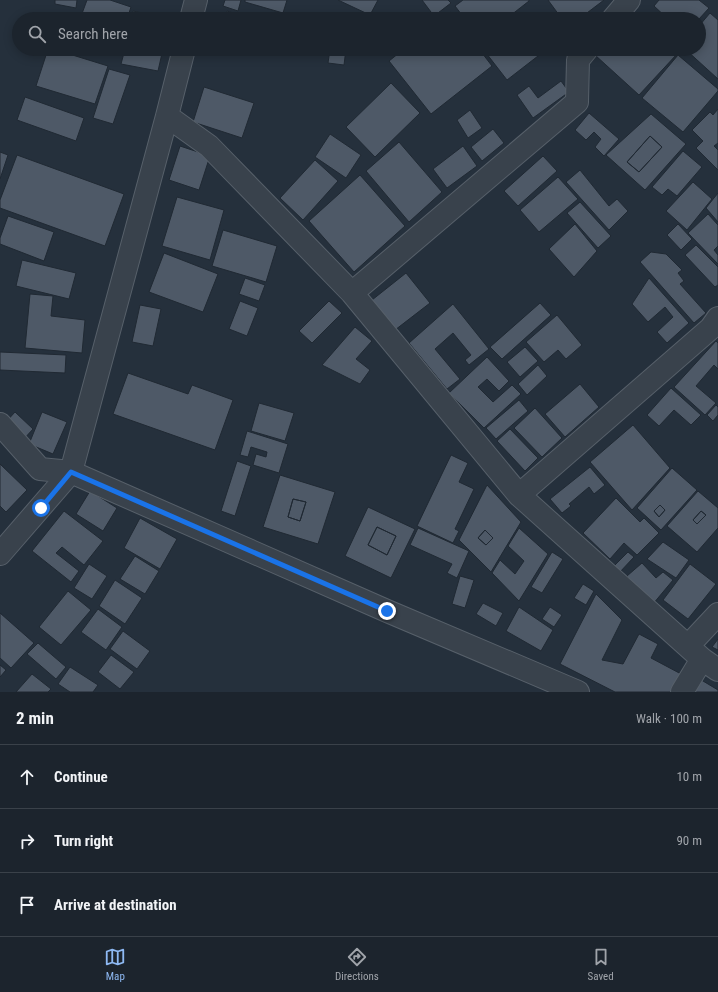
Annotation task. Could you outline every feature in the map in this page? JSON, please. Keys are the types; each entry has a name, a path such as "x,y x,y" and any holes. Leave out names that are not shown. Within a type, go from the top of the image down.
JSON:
{"street":[{"path":"193,12 196,0"},
{"path":"619,12 629,0"},
{"path":"0,554 71,472 182,56"},
{"path":"352,294 578,102 578,60 581,56"},
{"path":"167,116 209,146 352,294 519,495 703,659"},
{"path":"519,495 710,328 718,318"},
{"path":"0,424 40,470 71,472 380,608 578,692"},
{"path":"682,692 703,659 718,614"}],"building":[{"path":"55,0 77,0 76,8 55,4"},
{"path":"87,0 110,0 131,7 129,12 83,12"},
{"path":"225,0 241,0 238,11 223,6"},
{"path":"245,0 287,0 283,12 245,2"},
{"path":"338,0 378,0 372,12 364,12"},
{"path":"422,0 448,0 451,3 439,12 431,12"},
{"path":"463,0 529,0 515,12 460,12 455,6"},
{"path":"548,0 604,0 588,12 557,12"},
{"path":"659,0 699,0 709,8 705,12 660,12 654,6"},
{"path":"710,13 718,20 718,79 693,56 706,56 706,18"},
{"path":"46,56 76,56 108,66 95,104 36,86"},
{"path":"123,56 161,56 158,71 121,64"},
{"path":"329,56 345,56 344,65 328,63"},
{"path":"395,56 484,56 492,66 431,114 389,61"},
{"path":"488,56 538,56 507,80"},
{"path":"596,56 675,56 639,95"},
{"path":"677,56 679,56 718,89 718,91 683,132 642,98"},
{"path":"109,69 130,75 113,124 93,118"},
{"path":"561,81 569,92 533,118 517,95 529,86 538,98"},
{"path":"391,83 420,113 375,157 346,127"},
{"path":"204,87 254,103 242,138 193,122"},
{"path":"25,97 84,118 76,141 17,120"},
{"path":"718,109 718,143 714,146 718,150 718,170 696,148 703,141 692,130 710,112 713,115"},
{"path":"470,110 482,128 468,138 457,120"},
{"path":"589,113 619,139 604,156 595,147 601,139 594,132 586,140 575,130"},
{"path":"651,114 686,144 645,190 606,155","holes":["650,136 662,147 639,172 627,162"]},
{"path":"493,129 504,143 482,161 471,147"},
{"path":"330,134 361,155 346,178 315,157"},
{"path":"650,136 662,147 639,172 627,162"},
{"path":"399,142 442,192 409,222 366,171"},
{"path":"180,146 210,156 199,190 169,180"},
{"path":"463,146 477,166 447,188 433,169"},
{"path":"683,151 702,167 677,196 668,189 662,195 652,187"},
{"path":"0,152 8,155 0,179"},
{"path":"17,155 124,194 105,246 0,208 0,200"},
{"path":"543,156 557,171 518,206 504,191"},
{"path":"315,160 338,181 303,220 280,198"},
{"path":"580,170 609,206 617,199 628,211 609,230 566,182"},
{"path":"360,175 405,226 354,272 309,221"},
{"path":"558,177 578,199 539,232 520,210"},
{"path":"693,182 712,199 687,230 666,211"},
{"path":"718,193 718,222 706,208"},
{"path":"177,197 224,210 210,260 162,246"},
{"path":"580,202 611,236 598,248 567,213"},
{"path":"708,214 718,225 718,246 714,250 718,255 718,264 688,233"},
{"path":"8,216 54,232 44,261 0,244 0,238"},
{"path":"575,224 597,251 574,277 549,249"},
{"path":"678,224 692,239 681,250 667,235"},
{"path":"223,230 277,246 266,282 212,266"},
{"path":"696,245 718,267 718,285 715,287 685,255"},
{"path":"651,252 666,254 682,270 678,273 684,281 680,284 706,313 694,323 640,262"},
{"path":"164,253 218,274 203,312 149,292"},
{"path":"22,260 76,273 69,299 16,286"},
{"path":"406,273 430,303 395,330 372,300"},
{"path":"245,278 265,285 259,301 239,294"},
{"path":"649,278 689,323 667,343 657,332 673,317 665,307 648,322 632,304"},
{"path":"30,294 53,296 51,316 85,320 82,353 25,348"},
{"path":"240,301 258,308 247,336 229,329"},
{"path":"329,301 342,313 312,343 299,331"},
{"path":"540,303 551,315 502,359 490,347"},
{"path":"453,304 489,349 469,365 465,360 471,355 453,333 435,349 460,379 447,389 409,343"},
{"path":"140,305 161,309 153,346 132,342"},
{"path":"557,315 582,345 566,359 558,350 544,362 526,342"},
{"path":"355,327 372,341 356,359 370,370 360,384 322,365"},
{"path":"716,341 718,343 718,369 714,365 696,386 716,403 705,415 674,387"},
{"path":"525,347 538,361 520,377 507,362"},
{"path":"0,352 66,355 65,373 0,370"},
{"path":"487,357 509,381 499,391 487,379 478,387 493,402 512,385 521,394 484,428 449,393"},
{"path":"538,365 547,376 527,395 518,384"},
{"path":"128,373 188,394 192,385 233,400 215,450 113,414"},
{"path":"580,384 599,407 565,437 545,414"},
{"path":"671,388 701,415 691,425 674,410 659,426 647,415"},
{"path":"519,400 528,411 496,439 486,428"},
{"path":"259,403 294,413 285,441 251,431"},
{"path":"716,405 718,407 718,415 713,421 707,415"},
{"path":"535,408 562,438 542,457 514,428"},
{"path":"15,412 33,429 23,440 5,423"},
{"path":"42,412 67,422 53,454 29,444"},
{"path":"633,425 670,468 632,510 590,462"},
{"path":"510,429 538,458 525,471 497,441"},
{"path":"247,431 288,444 279,473 253,465 256,454 266,457 267,452 251,447 248,457 240,455"},
{"path":"451,455 468,463 459,482 474,489 455,529 459,531 453,543 417,526"},
{"path":"237,461 251,466 235,516 221,511"},
{"path":"0,464 27,490 6,512 0,506"},
{"path":"590,467 605,485 594,494 589,487 569,504 571,506 562,513 550,499"},
{"path":"672,468 697,490 661,530 637,508","holes":["660,505 665,510 659,517 654,511"]},
{"path":"280,475 335,492 318,544 263,527","holes":["293,499 306,502 300,521 288,517"]},
{"path":"487,485 521,522 491,572 459,540","holes":["485,530 493,538 486,545 478,538"]},
{"path":"90,491 117,508 103,531 76,514"},
{"path":"698,491 718,508 718,528 697,552 667,526","holes":["701,511 706,515 697,524 693,520"]},
{"path":"616,498 640,522 644,518 659,533 637,555 624,543 610,559 583,533"},
{"path":"293,499 306,502 300,521 288,517"},
{"path":"660,505 665,510 659,517 654,511"},
{"path":"368,507 415,529 391,578 345,556","holes":["377,527 396,536 387,555 368,545"]},
{"path":"64,511 103,541 84,565 62,547 56,553 79,571 71,582 32,551"},
{"path":"701,511 706,515 697,524 693,520"},
{"path":"140,518 177,539 160,569 124,548"},
{"path":"377,527 396,536 387,555 368,545"},
{"path":"418,528 469,551 457,578 447,573 452,564 410,545"},
{"path":"519,528 548,554 519,601 492,573 500,560 515,574 524,561 508,546"},
{"path":"485,530 493,538 486,545 478,538"},
{"path":"663,542 689,560 676,578 647,559"},
{"path":"552,552 563,559 542,593 531,587"},
{"path":"628,552 634,557 619,573 613,567"},
{"path":"135,556 159,571 145,594 120,579"},
{"path":"642,563 656,578 663,572 673,580 653,604 627,576"},
{"path":"89,564 107,576 92,599 74,588"},
{"path":"690,564 716,584 688,619 663,600"},
{"path":"460,576 474,580 465,608 452,604"},
{"path":"115,580 142,598 125,624 99,606"},
{"path":"583,584 594,591 586,605 574,598"},
{"path":"68,591 91,610 61,645 39,627"},
{"path":"596,594 622,620 602,660 623,664 639,634 658,644 651,658 683,675 674,692 615,692 560,664"},
{"path":"483,603 503,613 496,626 476,614"},
{"path":"519,607 553,630 541,651 506,631"},
{"path":"550,607 562,615 554,627 542,619"},
{"path":"98,609 122,627 106,650 81,632"},
{"path":"0,613 34,643 11,668 0,658"},
{"path":"123,631 150,651 137,669 110,649"},
{"path":"718,639 718,650 712,647"},
{"path":"38,643 66,667 56,679 27,654"},
{"path":"111,655 134,672 120,689 98,672"},
{"path":"0,665 6,670 0,677"},
{"path":"70,667 98,685 93,692 70,692 58,684"},
{"path":"32,674 51,689 48,692 16,692"},
{"path":"698,678 718,690 718,692 690,692"}],"route":[{"path":"41,508 71,472 387,611"}]}
